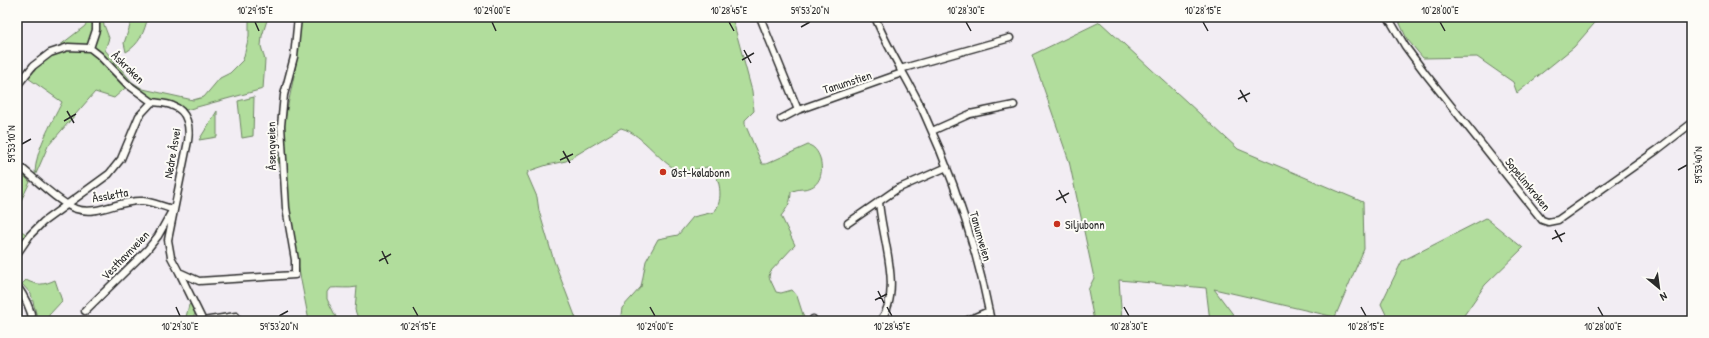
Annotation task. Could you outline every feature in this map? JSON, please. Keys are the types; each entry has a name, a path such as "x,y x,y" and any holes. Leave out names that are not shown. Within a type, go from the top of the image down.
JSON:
{"street":[{"path":"17,86 33,66 50,53 68,47 90,48 96,30 96,17"},
{"name":"Åsengveien","path":"179,272 199,281 295,275 295,260 285,202 281,126 284,95 294,57 298,17"},
{"path":"760,17 798,110"},
{"name":"Tanumveien","path":"875,17 884,41 932,131 947,167 970,234 991,321"},
{"name":"Sopelimkroken","path":"1388,17 1405,46 1425,73 1542,220 1548,222 1558,220 1657,150 1692,123"},
{"path":"901,71 1010,38"},
{"name":"Åskroken","path":"90,48 99,55 127,84 152,102"},
{"name":"Tanumstien","path":"781,119 798,110 901,71"},
{"path":"17,254 35,229 66,204 102,180 114,168 123,153 139,116 152,102"},
{"name":"Nedre Åsvei","path":"152,102 174,106 181,111 188,126 188,141 173,209 168,240 171,257 203,321"},
{"path":"932,131 970,114 1014,105"},
{"name":"Åssletta","path":"17,164 66,204 85,211 143,201 173,209"},
{"path":"848,223 897,189 947,167"},
{"path":"879,201 889,263 890,288 889,303 886,314 880,321"},
{"name":"Vesthavnveien","path":"85,311 147,250 158,236 173,209"},
{"path":"17,286 26,298 31,310 33,321"},
{"path":"966,321 989,311"},
{"path":"203,321 236,316"}],"green space":[{"path":"89,17 101,17 109,38 105,50 132,82 114,98 95,92 48,146 35,176 41,147 62,102 28,78 50,53 85,26"},
{"path":"133,17 148,17 141,37 131,49 126,52 124,43"},
{"path":"249,17 268,17 262,36 261,46 265,60 263,89 186,110 180,105 152,98 132,82 143,89 193,100 204,97 220,78 230,73 243,60 249,36"},
{"path":"298,17 732,17 752,91 754,111 745,120 745,124 762,164 766,164 808,145 816,150 820,158 821,171 817,183 809,188 791,192 788,205 781,216 795,245 770,272 769,277 776,292 781,293 792,290 797,296 805,321 624,321 621,315 622,308 641,287 646,261 658,239 678,235 693,217 714,212 719,202 720,188 716,176 708,167 686,171 679,170 666,163 645,143 629,131 621,128 566,161 529,171 527,174 537,197 539,211 554,261 577,321 359,321 355,310 357,287 330,288 327,292 327,299 338,321 309,321 277,158 295,71"},
{"path":"1397,17 1600,17 1574,47 1517,93 1513,82 1477,57 1423,58 1407,39"},
{"path":"1100,22 1238,149 1363,202 1364,249 1335,317 1214,289 1238,321 1210,321 1206,288 1119,280 1122,321 1094,321 1088,290 1094,278 1069,161 1032,55"},
{"path":"254,97 253,136 242,138 238,101"},
{"path":"217,111 217,137 199,140"},
{"path":"24,176 30,182 17,209 17,191"},
{"path":"1486,218 1523,248 1485,285 1460,321 1389,321 1381,304 1402,261"},
{"path":"17,228 26,234 17,249"},
{"path":"26,280 40,284 55,280 62,301 49,315 47,321 38,321 31,294 22,284"},
{"path":"191,303 196,313 190,321 185,321 189,305"}],"place":[{"name":"Øst-kølabonn","path":"663,172"},
{"name":"Siljubonn","path":"1057,224"}]}
